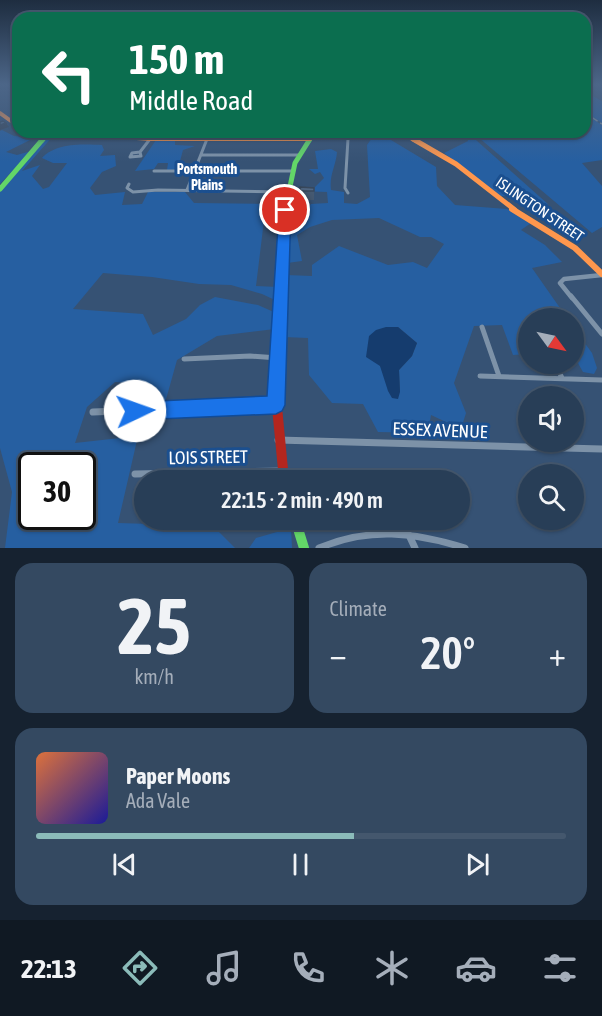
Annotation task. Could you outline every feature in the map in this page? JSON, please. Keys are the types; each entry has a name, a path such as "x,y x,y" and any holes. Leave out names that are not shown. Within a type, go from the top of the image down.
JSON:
{"street":[{"path":"0,189 45,138"},
{"path":"137,138 219,138"},
{"path":"282,470 276,405 288,192 292,171 310,138"},
{"path":"348,193 345,188 349,138"},
{"name":"ISLINGTON STREET","path":"410,138 456,164 508,206 575,248 602,274"},
{"path":"140,152 150,139"},
{"path":"187,190 207,139"},
{"path":"201,155 299,155"},
{"path":"154,171 292,171"},
{"path":"129,184 127,188 133,192 187,190 288,192"},
{"path":"602,274 560,281 565,291 602,334"},
{"path":"482,327 499,376"},
{"path":"184,359 250,356 278,358"},
{"path":"560,374 562,378"},
{"path":"480,376 602,380"},
{"path":"93,411 276,405"},
{"name":"ESSEX AVENUE","path":"278,440 602,449"},
{"path":"298,530 304,548"},
{"path":"319,548 359,533 408,533 465,548"},
{"path":"408,533 415,548"}],"shaded area":[{"path":"591,111 602,111 602,123 591,116"},
{"path":"591,118 602,125 602,160 582,163 602,186 602,227 592,233 479,138 591,138"},
{"path":"0,131 12,135 12,138 34,138 6,152 17,155 31,151 0,184"},
{"path":"46,138 51,138 22,171 40,165 32,176 43,189 49,187 67,163 53,163 42,158 48,153 70,145 102,145 104,150 100,156 115,155 116,166 102,172 90,188 95,195 125,192 122,205 142,204 148,192 185,192 194,203 266,204 256,286 278,287 277,301 231,285 199,284 103,273 73,309 143,314 153,335 186,319 200,305 215,297 258,305 276,313 275,329 217,336 177,360 165,403 127,403 128,383 115,382 87,407 75,443 138,436 118,523 134,524 134,530 217,530 235,548 5,548 12,492 0,448 0,191"},
{"path":"372,138 388,138 436,167 437,186 455,205 507,209 531,223 521,230 545,245 562,262 532,268 560,308 518,308 518,355 513,355 502,325 474,326 454,383 466,413 461,429 431,415 428,433 378,432 363,404 332,403 309,375 308,338 284,337 286,275 312,276 312,265 339,246 388,265 413,262 427,268 444,244 431,237 420,237 379,218 332,220 310,227 297,235 302,261 287,263 289,209 308,208 311,204 328,203 327,192 301,191 297,188 314,188 324,178 320,172 315,174 309,169 318,169 315,151 331,149 337,152 331,190 344,192 344,203 357,204 370,197 367,145","holes":["398,327 417,343 412,356 399,370 400,392 380,366"]},
{"path":"467,138 474,138 549,205 525,196 501,196 444,153 468,141"},
{"path":"156,140 175,141 175,145 195,146 183,150 179,165 173,170 167,170 168,163 158,163 154,169 135,171"},
{"path":"398,327 417,343 412,356 399,370 398,399 392,398 388,391 380,366 366,357 369,336 376,330"},
{"path":"584,342 592,353 597,368 594,374 584,372"},
{"path":"291,530 292,548 249,548 256,538"}],"building":[{"path":"300,187 314,188 314,191 300,191"}],"railway":[{"path":"591,117 602,124"}],"traffic: fast":[{"path":"0,189 45,138"},
{"path":"285,211 295,163 311,138"},
{"path":"298,530 304,548"}],"traffic: slow":[{"path":"0,113 12,122"},
{"path":"137,138 310,139"},
{"path":"410,138 456,164 508,206 575,248 602,274"}],"traffic: jam":[{"path":"283,470 277,413 277,380 285,211"}],"district":[{"name":"Portsmouth Plains","path":"207,178"}],"route":[{"path":"135,411 276,405 285,210"}]}
